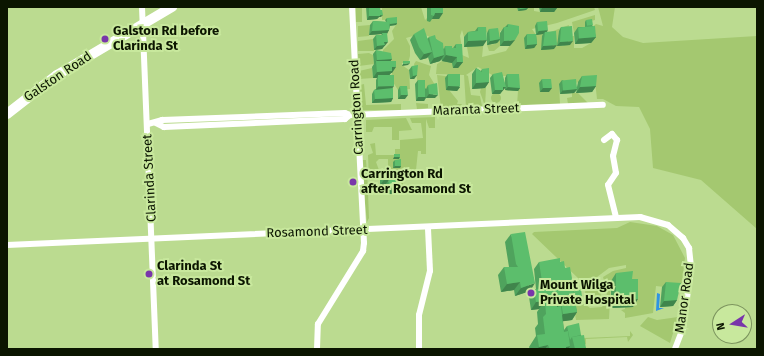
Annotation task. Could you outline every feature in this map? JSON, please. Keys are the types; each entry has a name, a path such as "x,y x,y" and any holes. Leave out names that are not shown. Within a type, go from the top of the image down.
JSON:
{"main road":[{"name":"Galston Road","path":"7,114 57,75 172,7"}],"street":[{"name":"Clarinda Street","path":"142,7 153,239 156,349"},
{"name":"Carrington Road","path":"317,349 318,324 363,251 352,7"},
{"name":"Maranta Street","path":"148,124 156,124 164,127 344,119 350,115 603,105"},
{"path":"604,140 612,134 617,140 613,156 616,173 608,185 616,218"},
{"name":"Rosamond Street","path":"7,245 428,228 616,218 626,216"},
{"name":"Manor Road","path":"626,216 656,220 668,225 683,238 689,248 691,268 683,328 675,349"},
{"path":"419,349 419,315 430,271 428,228"}],"green space":[{"path":"356,7 362,7 362,22 356,22"},
{"path":"382,7 421,7 425,20 438,7 517,7 518,11 526,7 534,7 534,11 540,12 554,7 594,7 595,10 557,23 532,29 536,35 548,33 569,25 568,30 557,45 563,46 570,36 574,36 574,48 582,48 591,43 591,32 574,33 572,22 595,15 595,20 591,21 592,27 596,24 603,26 598,7 615,7 612,27 623,37 643,43 757,36 757,229 701,180 653,168 650,129 639,107 616,106 603,99 597,99 595,81 559,84 560,104 517,105 518,91 507,76 494,76 478,67 466,75 468,76 471,95 480,96 482,106 466,107 464,75 436,74 437,64 442,61 452,63 462,55 469,58 467,47 484,38 482,57 506,51 512,42 503,30 500,31 500,46 494,51 489,51 487,45 495,44 495,32 474,33 464,37 462,30 460,36 462,48 458,46 446,50 428,36 420,34 406,38 410,46 410,56 408,63 402,63 402,65 409,70 410,89 398,90 391,79 392,73 383,56 383,50 394,39 392,31 396,25 395,19 382,20"},
{"path":"370,25 369,36 358,37 358,26"},
{"path":"373,39 374,51 358,51 358,41"},
{"path":"369,53 373,55 374,64 359,66 358,54"},
{"path":"416,61 431,66 429,75 435,85 425,89 418,84 414,64"},
{"path":"372,68 373,78 359,79 359,71"},
{"path":"437,75 446,76 446,90 449,90 458,101 457,104 462,104 460,107 441,108"},
{"path":"364,84 366,105 401,104 401,110 363,110 361,106 360,85"},
{"path":"481,88 486,88 485,106 480,92"},
{"path":"494,93 498,93 500,94 500,102 494,103 491,100 491,96"},
{"path":"572,93 578,93 588,103 568,104 567,98 572,97"},
{"path":"416,103 428,104 428,108 417,109"},
{"path":"435,117 435,128 429,128 426,119 426,154 421,154 421,151 418,151 416,170 393,172 393,176 378,175 377,179 369,180 368,155 373,153 370,144 375,143 376,155 395,155 395,149 400,149 400,140 423,138 421,123 412,123 410,118","holes":["379,159 388,159 388,169 379,170 376,162"]},
{"path":"406,118 412,130 399,131 399,140 392,140 392,127 374,127 372,132 366,132 366,120"},
{"path":"363,160 366,160 368,188 364,189"},
{"path":"403,183 404,195 395,195 396,184"},
{"path":"364,193 368,193 369,218 367,222"},
{"path":"630,222 657,226 673,235 685,258 681,289 656,286 653,313 625,318 625,313 621,310 625,309 625,307 611,281 609,319 576,320 573,302 581,301 590,308 602,307 606,301 607,291 603,277 613,271 626,268 626,265 609,268 597,277 579,279 532,234 534,232 617,228"},
{"path":"593,285 600,290 601,293 596,300 593,301 586,296 585,293 590,286"},
{"path":"648,317 657,320 678,317 670,343 640,326"},
{"path":"630,331 633,335 628,342 627,337 586,339 585,344 583,334 584,338 630,336"}],"water":[{"path":"657,293 660,294 659,308 664,308 656,311"}],"building":[{"path":"369,7 380,7 380,16 369,16"},
{"path":"431,7 443,7 443,13 435,13 434,16 431,15"},
{"path":"519,7 527,7 528,8 520,9"},
{"path":"557,7 557,8 542,8"},
{"path":"380,10 382,10 383,15 380,15"},
{"path":"397,17 397,23 390,24 390,22 387,22 387,18"},
{"path":"592,19 593,25 587,26 586,20"},
{"path":"373,21 390,22 389,30 372,31"},
{"path":"547,21 548,30 538,31 537,22"},
{"path":"508,24 519,26 519,33 515,40 504,41 504,27 508,27"},
{"path":"572,26 573,41 560,42 561,27"},
{"path":"595,26 596,37 579,38 578,27"},
{"path":"478,27 486,27 487,40 468,41 468,32 478,31"},
{"path":"424,28 432,52 424,54 419,47 414,34"},
{"path":"498,28 500,39 490,41 489,29"},
{"path":"556,31 557,45 543,46 545,32"},
{"path":"382,33 387,33 388,42 384,42 385,45 377,46 376,35 383,35"},
{"path":"527,34 536,34 537,44 527,45"},
{"path":"435,35 436,39 443,43 444,55 434,58 429,37"},
{"path":"456,44 462,44 463,62 457,62 457,57 446,55 445,46 452,46 452,48 456,48"},
{"path":"376,50 391,53 392,59 377,60"},
{"path":"376,61 396,61 396,67 392,67 392,71 377,72"},
{"path":"403,61 410,61 410,63 403,64"},
{"path":"418,65 417,75 413,76 412,66"},
{"path":"476,68 482,72 482,69 489,68 489,82 476,83"},
{"path":"502,72 506,87 503,87 503,90 495,90 493,74"},
{"path":"448,74 460,74 460,86 448,86"},
{"path":"507,74 519,74 520,88 508,87"},
{"path":"378,75 394,75 394,86 378,86"},
{"path":"597,75 596,86 580,87 582,76"},
{"path":"542,79 551,79 552,88 543,88"},
{"path":"576,79 577,89 563,90 562,80"},
{"path":"418,80 425,80 425,97 418,97"},
{"path":"437,83 438,95 429,94 428,85"},
{"path":"400,86 407,86 408,95 401,95"},
{"path":"393,88 393,98 375,99 374,90"},
{"path":"394,154 400,154 400,157 394,157"},
{"path":"401,159 401,166 395,166 395,160"},
{"path":"384,170 399,171 398,188 388,188 389,180 384,180"},
{"path":"402,170 408,170 406,174 402,174"},
{"path":"379,186 385,186 385,192 379,192"},
{"path":"525,232 535,283 521,288 520,282 507,284 504,267 518,267 516,264 511,234"},
{"path":"560,258 560,262 564,261 565,268 570,267 573,284 575,284 573,287 577,312 563,314 561,302 557,303 557,299 536,302 534,290 543,288 539,262"},
{"path":"633,271 632,279 638,279 638,299 616,300 616,273"},
{"path":"666,282 681,283 677,300 664,301"},
{"path":"581,289 582,297 575,298 574,290"},
{"path":"556,299 557,307 561,306 564,332 568,331 570,346 566,347 566,349 550,349 548,345 539,347 537,335 545,334 543,317 546,314 545,301"},
{"path":"579,323 581,335 572,337 570,340 567,326"},
{"path":"584,335 586,349 575,349 572,337"}],"place":[{"name":"Galston Rd before Clarinda St","path":"105,39"},
{"name":"Carrington Rd after Rosamond St","path":"353,182"},
{"name":"Clarinda St at Rosamond St","path":"149,274"},
{"name":"Mount Wilga Private Hospital","path":"531,293"}]}
